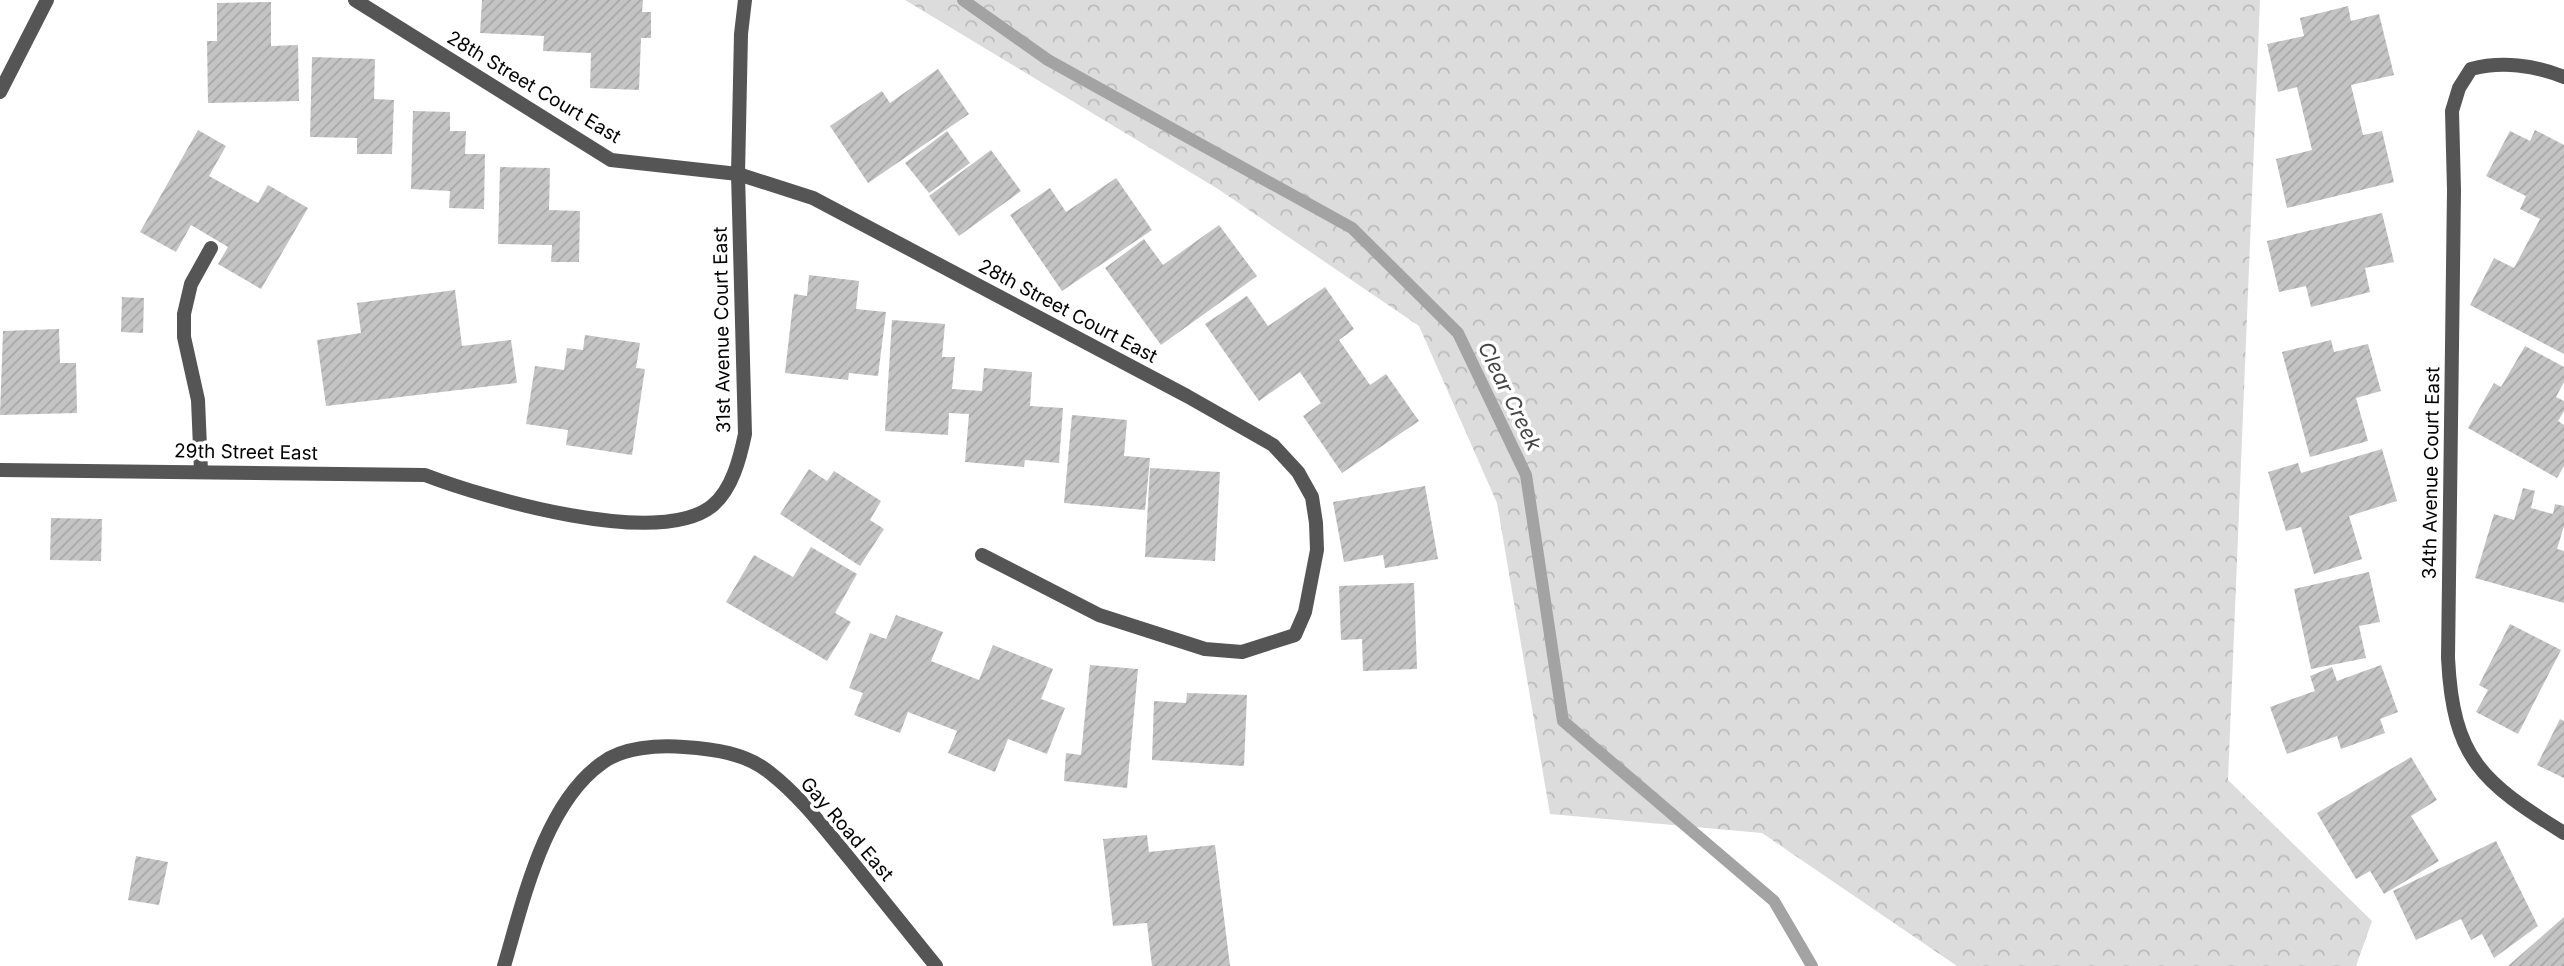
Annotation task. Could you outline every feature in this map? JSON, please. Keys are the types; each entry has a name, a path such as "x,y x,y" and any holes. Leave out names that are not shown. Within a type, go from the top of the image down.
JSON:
{"street":[{"path":"0,92 47,0"},
{"name":"28th Street Court East","path":"355,0 611,160 738,174 813,198 1187,396 1273,445 1298,472 1312,497 1316,523 1317,550 1306,612 1295,635 1242,652 1205,649 1099,615 982,555"},
{"name":"31st Avenue Court East","path":"488,497 581,518 649,522 684,518 714,504 729,482 740,458 746,434 738,174 741,34 745,0"},
{"name":"34th Avenue Court East","path":"2564,77 2524,66 2490,64 2471,69 2459,88 2452,111 2454,190 2448,658 2450,703 2470,758 2519,805 2564,833"},
{"path":"201,471 198,400 184,337 184,314 191,284 211,248"},
{"name":"29th Street East","path":"0,470 425,475 488,497"},
{"name":"Gay Road East","path":"503,966 536,862 569,798 603,762 643,748 672,746 713,749 742,757 767,770 802,800 936,966"}],"green space":[{"path":"905,0 2260,0 2228,780 2372,921 2356,966 1957,966 1762,833 1550,814 1497,503 1419,326 1218,189"}],"building":[{"path":"482,0 643,0 642,12 651,12 651,38 641,38 639,90 590,88 591,53 543,51 544,36 480,33"},
{"path":"271,2 271,46 298,45 299,101 208,103 207,41 217,41 217,3"},
{"path":"2348,6 2351,21 2379,14 2394,75 2351,85 2363,135 2382,131 2394,182 2287,208 2276,159 2312,150 2297,87 2278,92 2267,44 2304,36 2300,18"},
{"path":"312,57 375,59 374,99 394,100 392,154 357,154 357,138 310,137"},
{"path":"938,69 969,114 868,183 830,126 882,91 890,103"},
{"path":"413,111 450,112 450,131 466,131 465,154 485,154 484,209 449,208 450,191 411,189"},
{"path":"198,130 226,146 209,176 258,203 268,185 308,208 261,289 218,264 228,247 191,225 176,252 140,232"},
{"path":"2535,130 2564,145 2564,354 2470,305 2494,258 2514,268 2540,219 2520,209 2526,196 2486,176 2510,131 2530,141"},
{"path":"947,131 970,163 929,193 905,163"},
{"path":"991,150 1021,191 959,236 929,196"},
{"path":"500,167 550,168 549,210 580,211 579,262 551,262 552,245 498,244"},
{"path":"1116,178 1152,230 1062,291 1010,215 1050,188 1066,212"},
{"path":"2382,213 2394,262 2365,268 2370,292 2311,307 2306,286 2279,292 2267,241"},
{"path":"1219,225 1257,276 1161,345 1105,268 1144,239 1163,265"},
{"path":"809,275 859,281 856,309 886,312 878,376 849,373 848,380 785,373 794,294 807,296"},
{"path":"1325,287 1354,329 1339,340 1370,385 1386,374 1419,421 1342,473 1303,416 1321,403 1300,372 1259,401 1205,324 1247,296 1268,326"},
{"path":"455,290 462,346 511,340 517,383 326,406 317,340 361,333 357,303"},
{"path":"122,297 144,298 143,333 121,332"},
{"path":"892,320 945,324 942,357 955,357 952,389 982,391 984,368 1032,372 1030,406 1063,408 1059,463 1025,460 1024,467 965,462 969,414 949,413 948,435 885,431"},
{"path":"59,329 60,363 76,363 77,413 0,415 3,331"},
{"path":"585,335 640,343 636,368 645,369 632,455 566,445 568,430 526,424 535,366 564,370 567,348 583,350"},
{"path":"2331,340 2334,352 2368,344 2381,391 2356,398 2368,441 2310,457 2282,352"},
{"path":"2525,346 2564,367 2564,382 2556,397 2564,401 2564,411 2558,421 2564,425 2564,466 2557,478 2468,428 2494,383 2501,387"},
{"path":"1072,415 1127,420 1124,456 1150,458 1145,510 1064,503"},
{"path":"2382,449 2397,501 2349,516 2362,559 2314,574 2301,527 2286,531 2268,472 2298,463 2301,473"},
{"path":"1150,468 1220,472 1215,561 1145,557"},
{"path":"809,469 827,481 834,471 881,501 870,520 884,529 860,566 780,514"},
{"path":"1425,486 1438,559 1385,568 1383,555 1344,562 1333,502"},
{"path":"2523,488 2535,491 2531,508 2553,514 2555,504 2564,506 2564,526 2557,549 2564,551 2564,603 2475,578 2494,514 2514,520"},
{"path":"51,518 102,519 101,561 50,560"},
{"path":"811,547 857,574 835,613 851,622 827,661 726,602 754,555 793,577"},
{"path":"2369,572 2380,622 2359,626 2366,658 2311,669 2294,589"},
{"path":"1414,583 1417,669 1363,671 1362,639 1341,640 1339,586"},
{"path":"896,615 943,632 931,661 979,680 993,645 1053,669 1041,699 1065,708 1047,754 1008,739 995,772 948,753 957,731 908,712 900,733 854,715 863,693 849,688 870,633 886,639"},
{"path":"2510,624 2561,650 2518,734 2476,712 2488,690 2479,685"},
{"path":"1090,665 1138,669 1127,788 1064,781 1066,753 1081,755"},
{"path":"2381,665 2398,712 2380,719 2385,733 2341,749 2337,736 2287,754 2270,707 2315,691 2310,676 2332,667 2337,681"},
{"path":"1187,693 1247,695 1244,766 1152,760 1154,701 1186,703"},
{"path":"2560,719 2564,721 2564,778 2537,765"},
{"path":"2411,757 2437,800 2411,816 2439,861 2384,894 2370,871 2356,879 2317,813"},
{"path":"1147,835 1149,852 1215,845 1230,966 1152,966 1147,923 1113,926 1103,839"},
{"path":"2496,841 2538,926 2494,958 2482,934 2471,940 2461,919 2416,940 2393,891"},
{"path":"136,856 168,862 159,905 128,900"},
{"path":"2564,917 2564,966 2508,966"}],"waterway":[{"name":"Clear Creek","path":"963,0 1048,60 1352,228 1458,333 1526,475 1563,721 1774,901 1812,966"}]}
